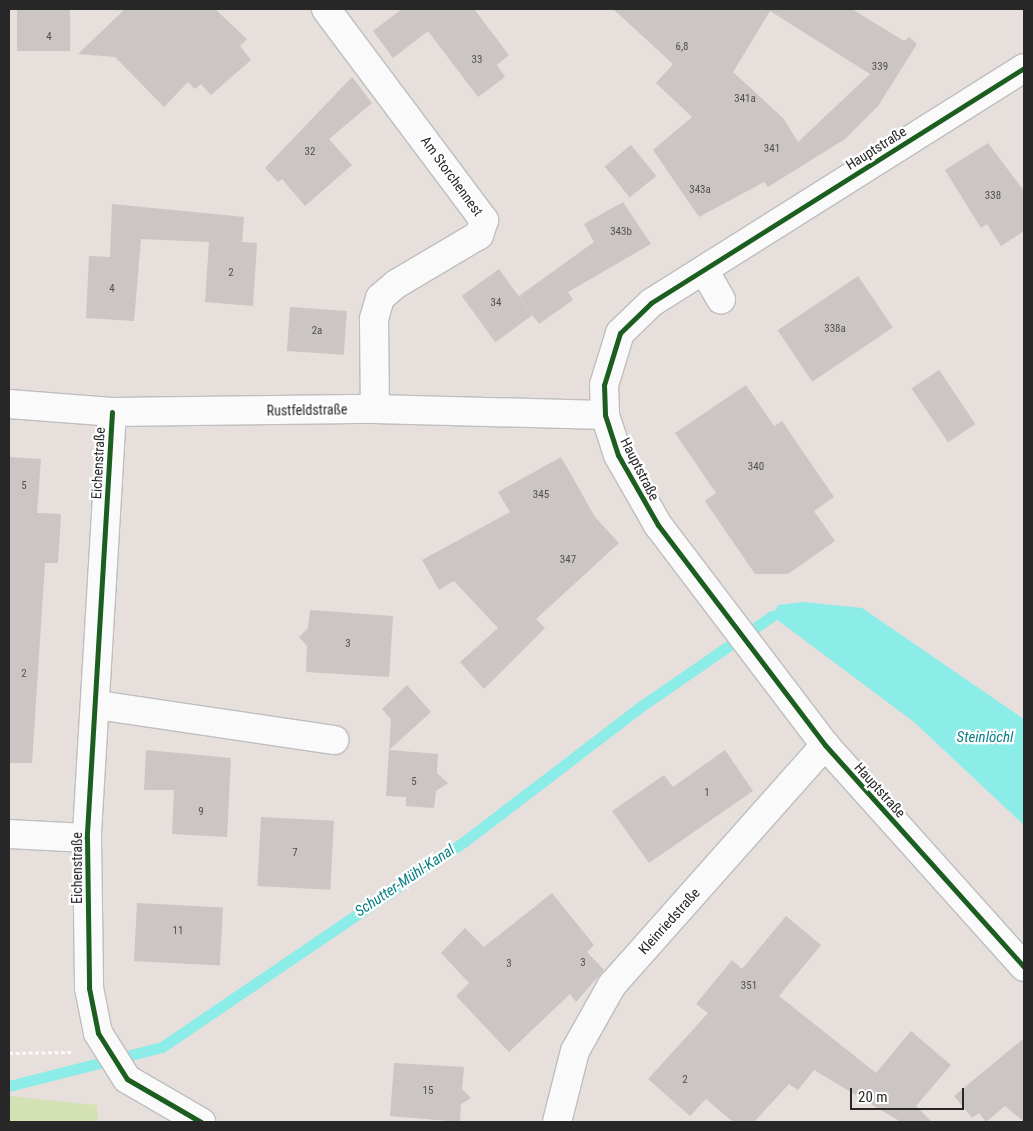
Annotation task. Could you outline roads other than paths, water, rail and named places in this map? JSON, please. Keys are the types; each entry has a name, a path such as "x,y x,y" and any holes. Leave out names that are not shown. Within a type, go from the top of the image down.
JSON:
{"street":[{"name":"Am Storchennest","path":"326,9 484,220 478,235 396,284 380,298 374,319 375,409"},
{"name":"Hauptstraße","path":"1024,68 651,303 620,333 604,385 605,415 633,484 727,620 756,653 825,745 1024,967"},
{"path":"704,270 721,299"},
{"name":"Rustfeldstraße","path":"9,404 112,412 375,409 605,415"},
{"name":"Eichenstraße","path":"112,412 97,705 87,838 89,988 98,1033 126,1079 200,1122"},
{"path":"97,705 334,740"},
{"name":"Kleinriedstraße","path":"556,1122 575,1051 612,985 825,745"},
{"path":"9,834 87,838"}],"water":[{"name":"Steinlöchl","path":"803,602 862,608 1024,719 1024,825 914,722 772,616 778,605"}],"waterway":[{"name":"Schutter-Mühl-Kanal","path":"9,1086 162,1047 465,841 643,705 772,616"}]}
